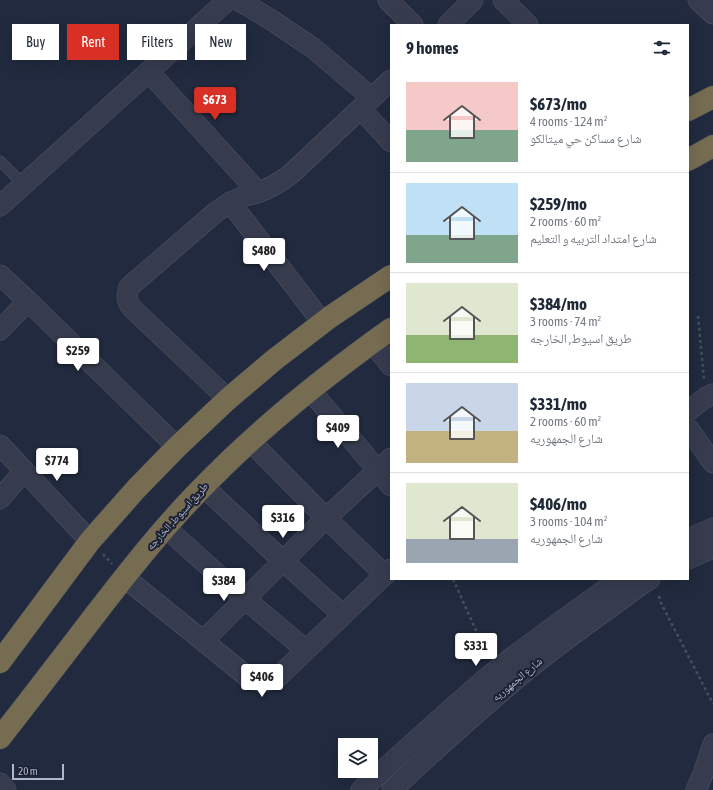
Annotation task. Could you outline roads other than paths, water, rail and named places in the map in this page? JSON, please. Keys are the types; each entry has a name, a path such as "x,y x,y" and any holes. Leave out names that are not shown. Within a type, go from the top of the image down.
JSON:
{"highway":[{"path":"689,109 713,97"},
{"path":"689,159 713,146"},
{"path":"0,662 90,541 137,488 177,447 274,360 322,322 390,277"},
{"name":"طريق اسيوط, الخارجه","path":"0,738 124,577 165,527 203,486 231,458 310,390 372,342 390,331"}],"street":[{"path":"0,206 229,0 273,21 313,48 366,104 390,140"},
{"path":"388,0 412,24"},
{"path":"449,24 474,0"},
{"path":"503,0 527,24"},
{"path":"698,0 713,14"},
{"path":"149,72 258,192"},
{"path":"228,400 128,304 127,295 129,287 216,212 230,202 270,188 282,181 390,81"},
{"path":"230,202 322,322"},
{"path":"0,275 177,447"},
{"path":"0,330 28,301"},
{"path":"372,342 390,365"},
{"path":"310,390 384,464 390,483"},
{"path":"689,410 709,396"},
{"path":"689,429 713,463"},
{"path":"124,577 249,678 259,682 270,681 279,676 388,572 326,518 250,441"},
{"path":"0,445 90,541"},
{"path":"203,641 326,518 384,464"},
{"path":"0,499 24,471"},
{"path":"203,486 342,615"},
{"path":"165,527 245,599 306,650"},
{"path":"689,537 713,528"},
{"path":"689,559 713,548"},
{"name":"شارع الجمهوريه","path":"361,790 534,664 619,580"},
{"name":"شارع الجمهوريه","path":"392,790 427,743 495,672 521,651 654,585"},
{"path":"704,781 713,744"},
{"path":"0,783 6,790"}],"lane":[{"path":"0,160 24,185"}]}
